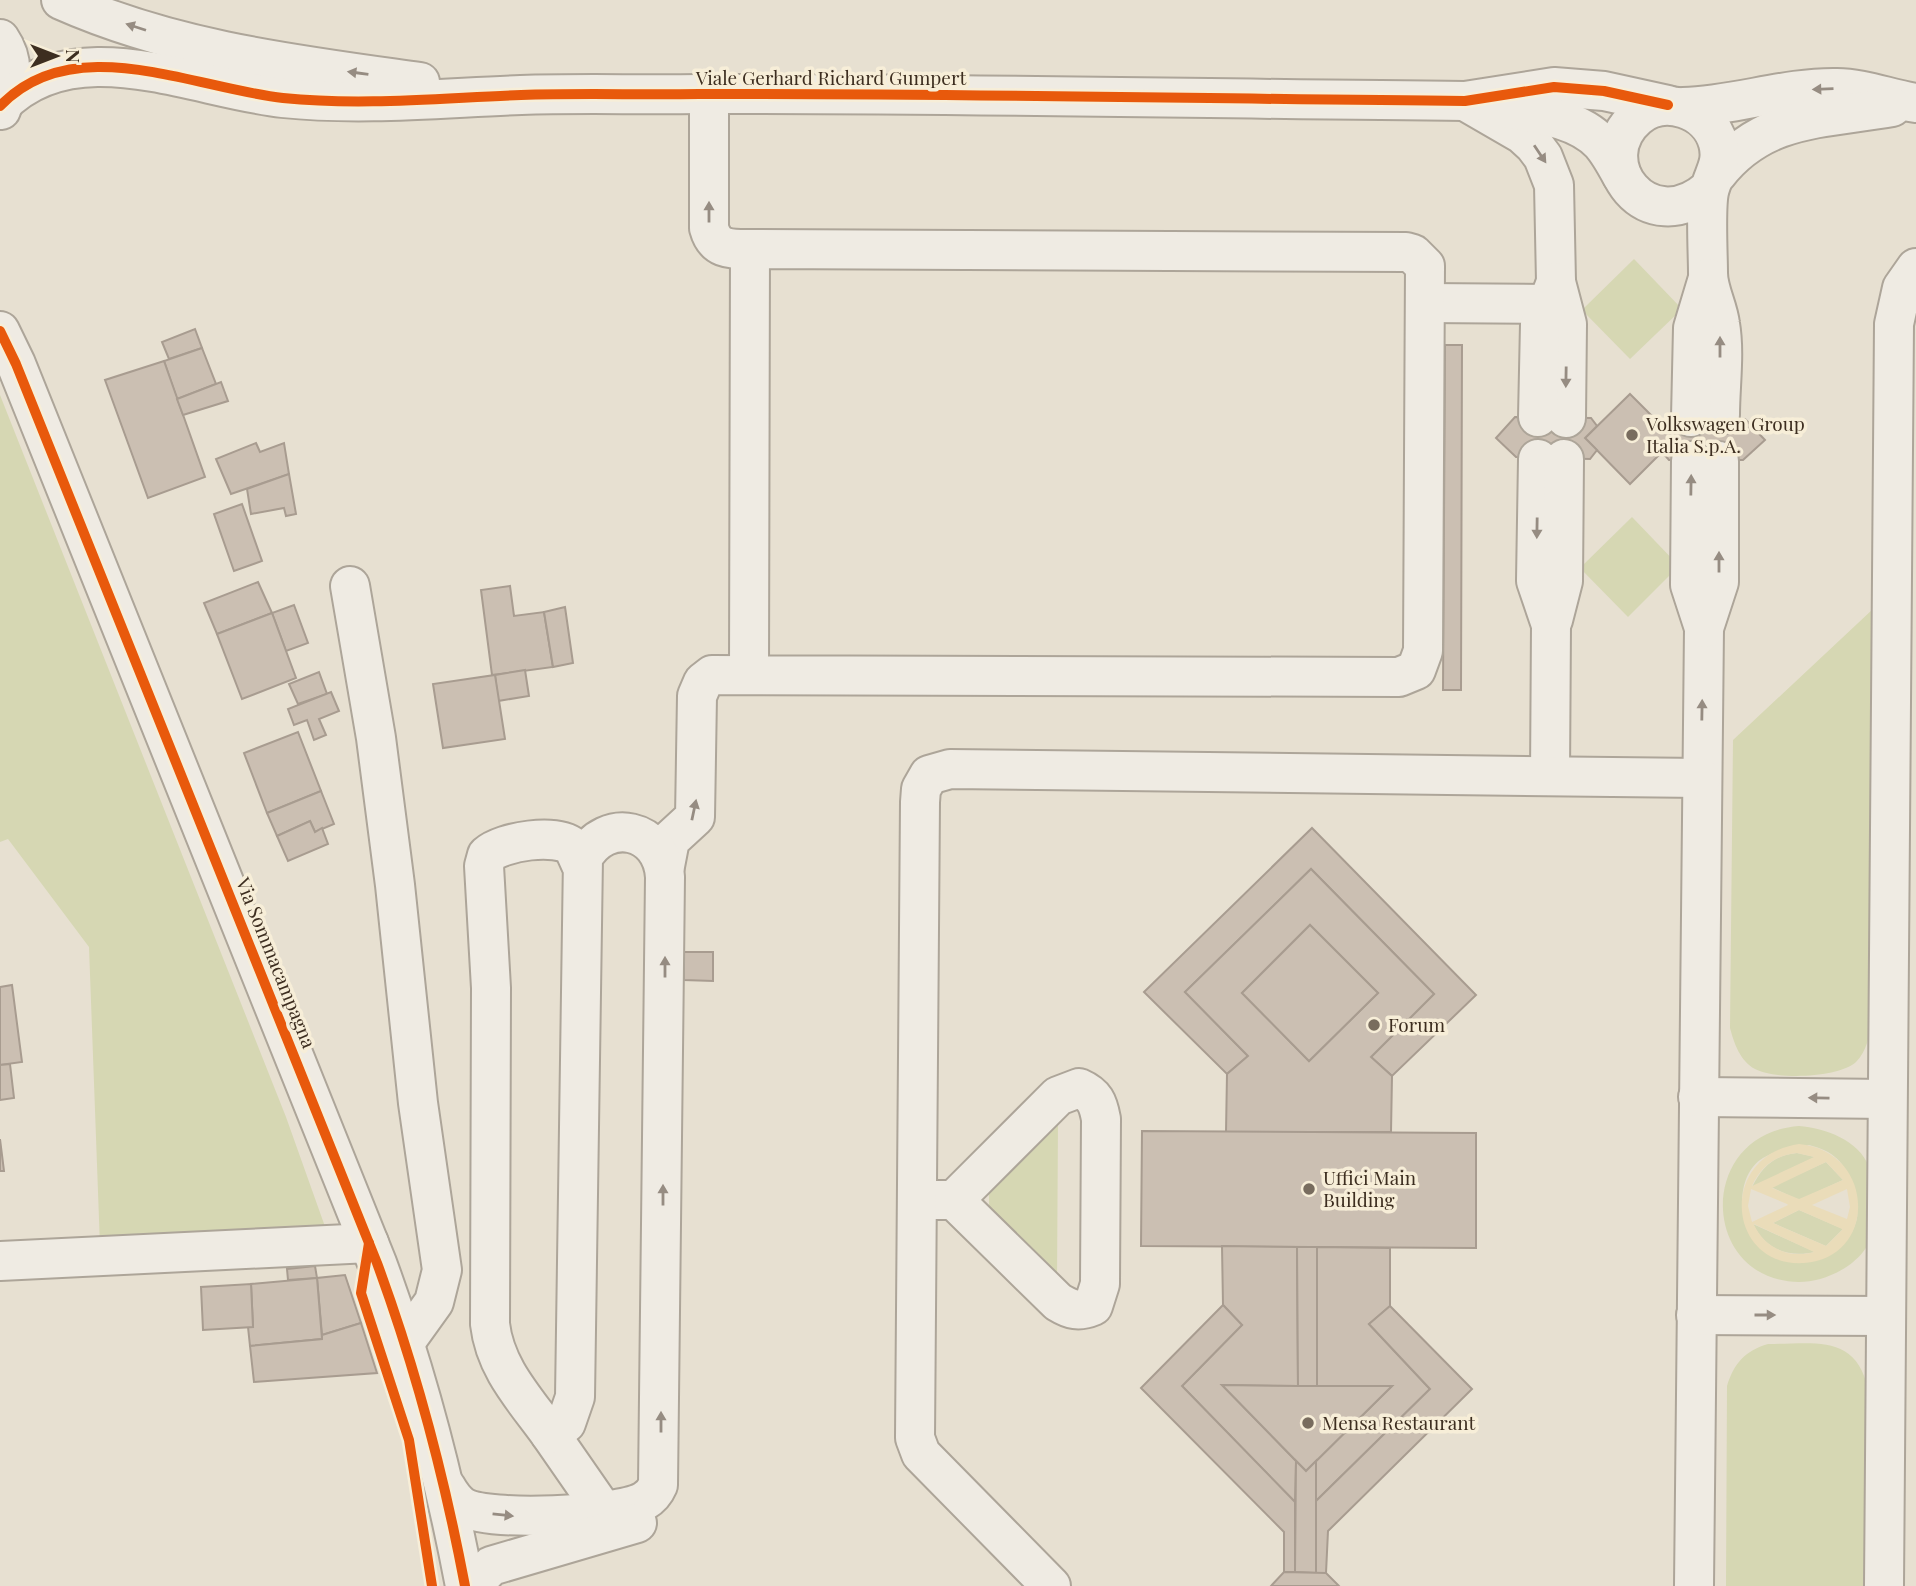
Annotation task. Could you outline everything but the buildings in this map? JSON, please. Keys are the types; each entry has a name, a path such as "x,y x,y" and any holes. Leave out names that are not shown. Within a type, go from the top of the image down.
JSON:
{"street":[{"name":"Viale Gerhard Richard Gumpert","path":"61,0 191,46 279,63 523,95"},
{"path":"0,39 8,50 12,68 11,85 1,107"},
{"name":"Viale Gerhard Richard Gumpert","path":"1,107 38,76 56,70 102,66 280,98 346,103 523,95 709,94 1465,101 1554,87 1604,91 1675,106 1723,104 1775,92 1839,88 1915,103"},
{"path":"472,1586 491,1566 637,1523 656,1504 660,1470 665,866 670,841 695,817 699,689 712,675 1408,675 1416,670 1423,651 1426,303 1425,266 1413,254 721,247 715,244 709,228 709,94"},
{"name":"Viale Gerhard Richard Gumpert","path":"1465,101 1549,117 1588,132 1602,144 1622,176"},
{"path":"1465,101 1522,134 1544,157 1556,198 1551,293 1567,324 1552,417"},
{"name":"Viale Gerhard Richard Gumpert","path":"1713,181 1745,143 1776,127 1915,103"},
{"path":"1706,416 1721,326 1708,277 1713,181 1721,157 1718,141 1710,125 1698,114 1675,106 1651,108 1637,117 1627,129 1618,160 1622,176 1632,191 1645,201 1662,207 1679,207 1696,201 1713,181"},
{"path":"748,673 750,249"},
{"path":"1884,1586 1894,324 1902,288 1916,268"},
{"path":"1426,303 1551,293"},
{"name":"Via Sommacampagna","path":"0,303 8,348 369,1243 406,1341 446,1487 465,1586"},
{"path":"1550,776 1551,625 1536,581 1551,459"},
{"path":"1695,1586 1704,628 1689,585 1705,461"},
{"path":"350,586 378,751 396,885 418,1102 442,1270 434,1302 406,1341"},
{"path":"1051,1586 919,1448 915,1438 935,1200 920,802 921,789 929,775 950,769 1701,778"},
{"path":"550,1434 566,1423 575,1397 583,858 593,843 609,834 620,833 648,840 662,857 665,866"},
{"path":"582,867 573,847 553,840 504,844 487,855 484,866 491,988 490,1324 498,1361 603,1509"},
{"path":"1079,1088 1091,1093 1098,1102 1101,1119 1100,1284 1093,1306 1083,1310 1070,1309 1058,1302 935,1200 1058,1096 1079,1088"},
{"path":"1698,1097 1887,1099"},
{"path":"0,1261 369,1243"},
{"path":"1696,1315 1886,1316"},
{"path":"446,1487 461,1506 475,1512 541,1517 644,1501 658,1485 660,1470"}],"green space":[{"path":"1634,259 1682,309 1630,359 1582,310"},
{"path":"0,395 286,1117 328,1235 100,1246 89,947 8,839 0,842"},
{"path":"1632,517 1679,566 1628,617 1580,568"},
{"path":"1873,609 1870,1033 1863,1053 1848,1067 1807,1076 1764,1073 1750,1066 1742,1056 1730,1028 1733,740"},
{"path":"1058,1124 1057,1282 989,1211 989,1192"},
{"path":"1799,1126 1820,1129 1840,1137 1857,1149 1864,1158 1871,1174 1873,1231 1863,1252 1845,1268 1822,1278 1799,1282 1766,1275 1743,1258 1728,1234 1723,1207 1727,1179 1741,1154 1765,1135","holes":["1809,1145 1832,1154 1846,1170 1856,1204 1856,1222 1849,1237 1839,1248 1826,1256 1812,1261 1782,1260 1768,1254 1750,1235 1743,1211 1744,1186 1754,1165 1768,1155"]},
{"path":"1797,1153 1815,1157 1752,1187 1775,1159"},
{"path":"1826,1162 1843,1180 1799,1200 1771,1187"},
{"path":"1799,1210 1843,1229 1826,1246 1773,1223"},
{"path":"1753,1224 1815,1252 1796,1254 1778,1250 1764,1240"},
{"path":"1768,1344 1831,1346 1843,1350 1854,1359 1862,1372 1868,1390 1866,1586 1726,1586 1727,1386 1742,1359 1753,1350"}],"sand":[{"path":"1799,1144 1824,1151 1843,1165 1854,1183 1858,1204 1855,1225 1845,1243 1828,1257 1804,1263 1778,1260 1759,1248 1747,1231 1742,1210 1744,1188 1754,1168 1773,1153","holes":["1789,1154 1814,1157 1752,1186 1765,1167","1826,1162 1843,1180 1799,1199 1772,1188","1751,1189 1788,1205 1752,1222 1748,1206","1847,1189 1850,1207 1847,1219 1812,1205","1799,1210 1842,1229 1826,1246 1773,1223","1754,1224 1814,1252 1787,1253 1765,1240"]}],"cycle path":[{"path":"0,106 30,83 63,71 98,67 135,69 283,98 342,101 543,94 987,95 1465,101 1554,87 1604,91 1668,105"},
{"path":"0,331 16,364 377,1263 428,1423 465,1586"},
{"path":"369,1243 361,1293 409,1440 432,1586"}],"place":[{"name":"Volkswagen Group Italia S.p.A.","path":"1632,435"},
{"name":"Forum","path":"1374,1025"},
{"name":"Uffici Main Building","path":"1309,1189"},
{"name":"Mensa Restaurant","path":"1308,1423"}]}
